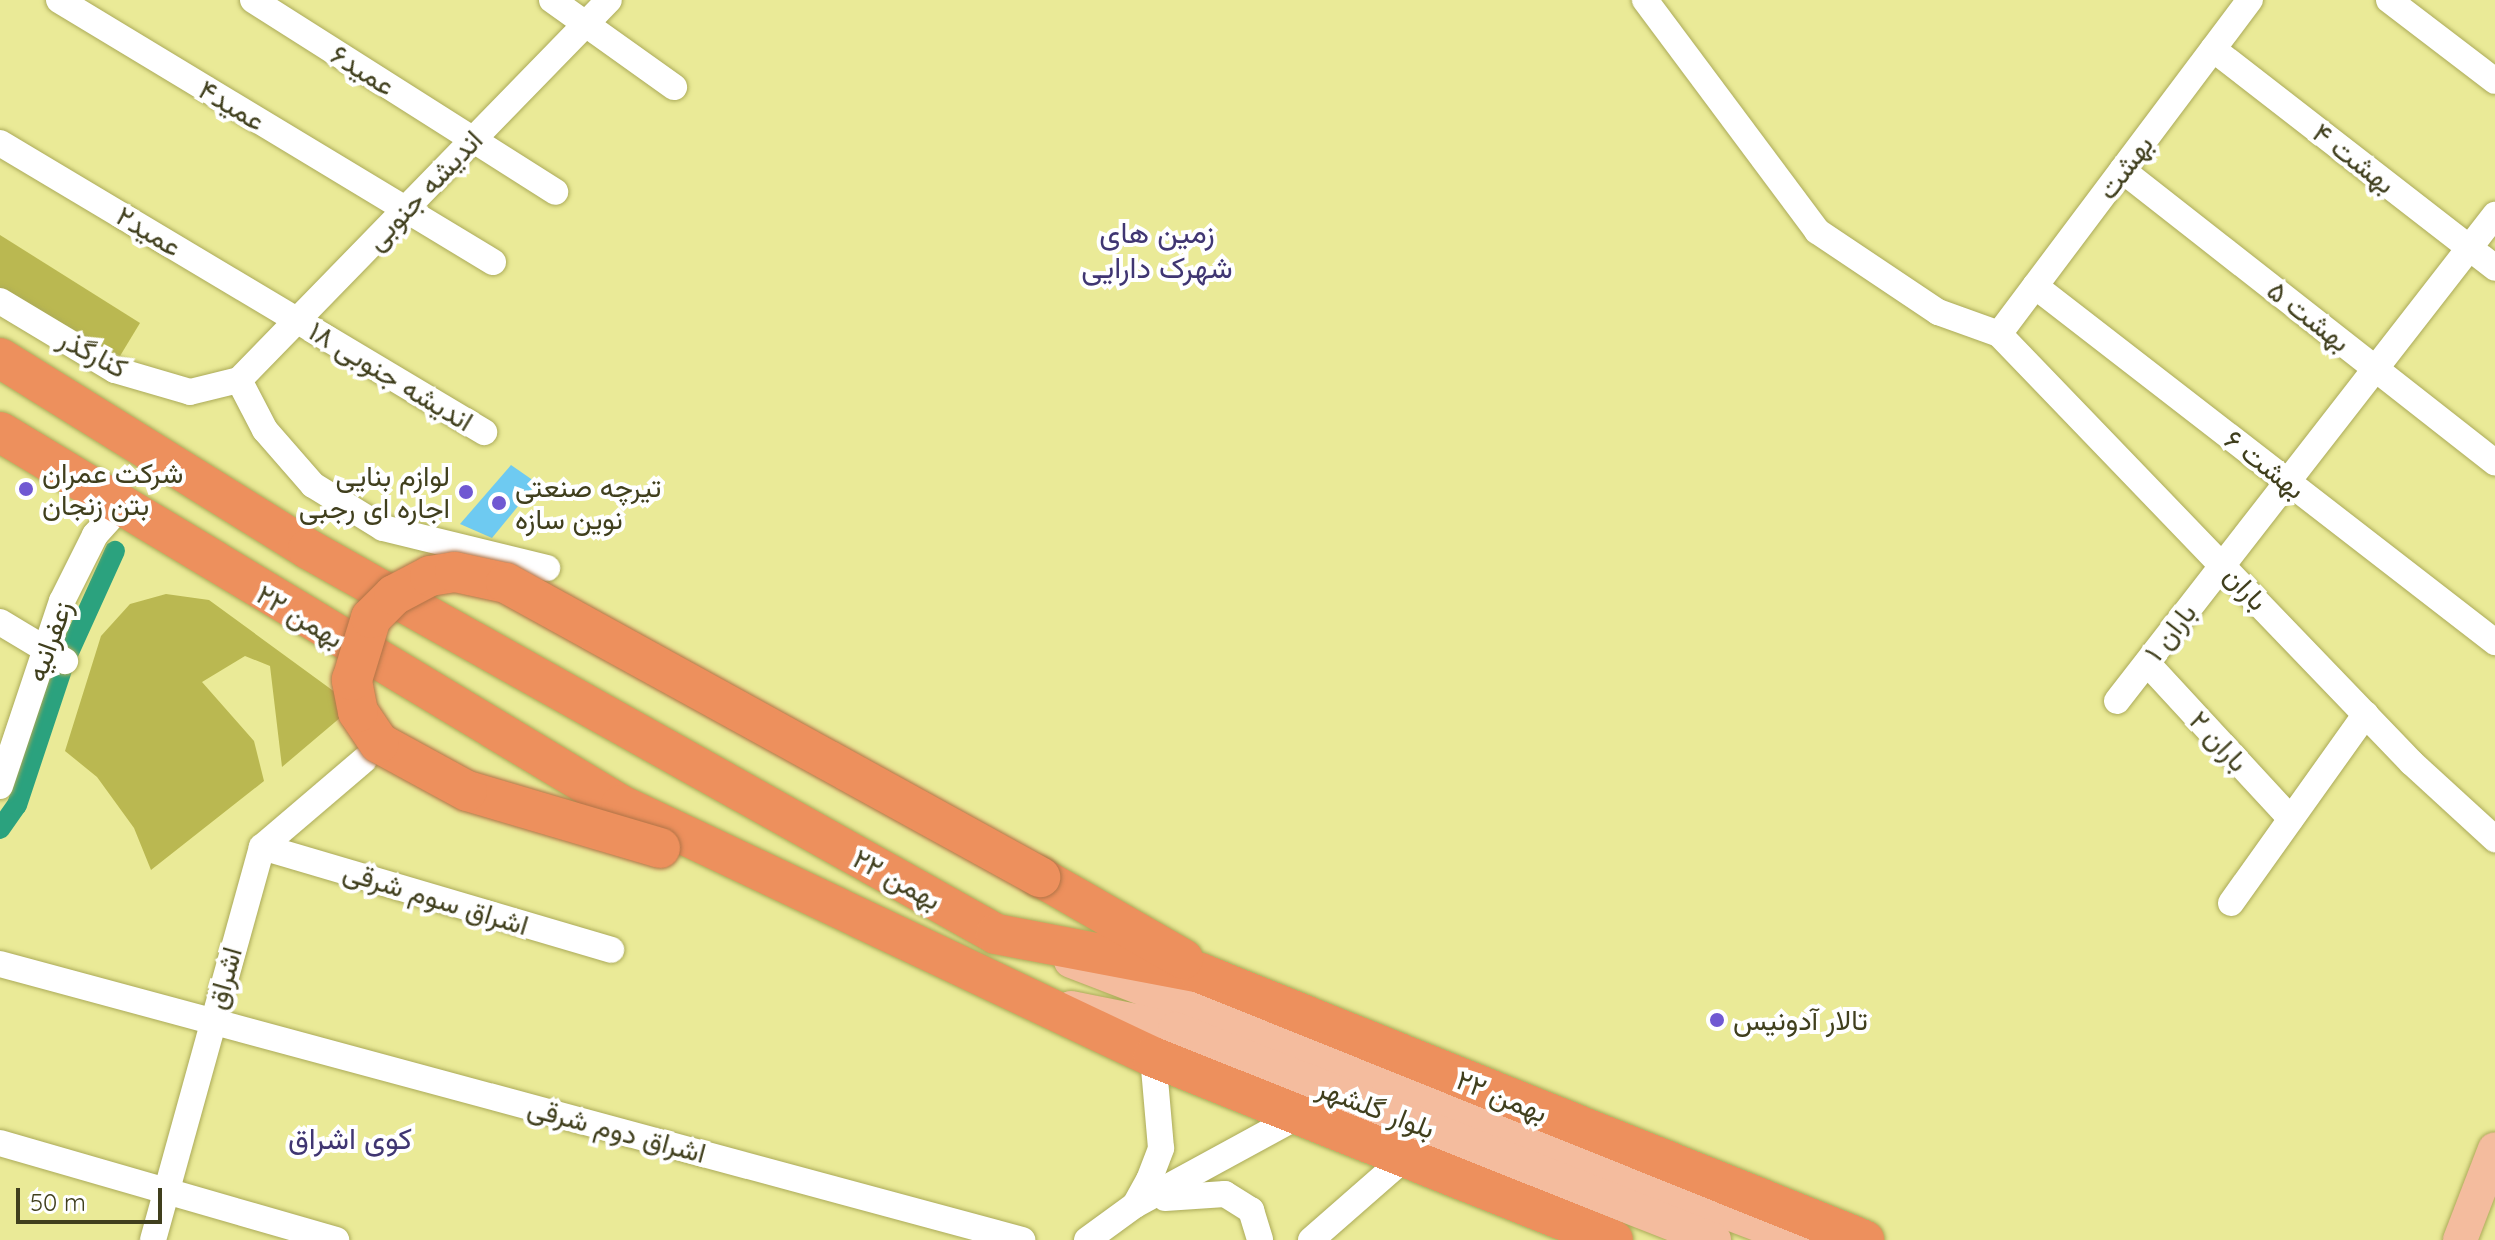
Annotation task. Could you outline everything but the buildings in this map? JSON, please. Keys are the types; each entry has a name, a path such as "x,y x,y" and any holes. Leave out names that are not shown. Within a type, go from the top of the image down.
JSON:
{"highway":[{"name":"۲۲ بهمن","path":"0,358 172,467 996,934 1221,981 1864,1240"},
{"name":"۲۲ بهمن","path":"0,432 129,513 608,798 1047,1004 1164,1043 1298,1116 1407,1156 1613,1240"},
{"path":"129,513 190,513 188,485 172,467"},
{"path":"812,896 467,791 379,743 358,712 352,680 371,618 394,595 430,576 455,572 506,583 1040,877 1221,981"}],"main road":[{"path":"996,934 1252,1027 1799,1240"},
{"name":"بلوار گلشهر","path":"1164,1043 1706,1237"},
{"path":"2460,1240 2495,1149"}],"street":[{"name":"عمید۴","path":"59,0 493,262"},
{"path":"552,0 674,87"},
{"name":"اندیشه جنوبی","path":"239,380 609,0"},
{"path":"1645,0 1817,231 1938,312 1999,334"},
{"name":"بهشت","path":"1999,334 2250,0"},
{"path":"2389,0 2495,81"},
{"name":"عمید۶","path":"259,2 555,192"},
{"name":"بهشت ۴","path":"2213,49 2495,268"},
{"name":"عمید۲","path":"0,143 298,319"},
{"name":"بهشت ۵","path":"2122,170 2495,462"},
{"name":"باران ۱","path":"2117,701 2495,215"},
{"name":"بهشت ۶","path":"2035,286 2495,642"},
{"name":"کنارگذر","path":"0,301 115,370 190,392 239,380"},
{"name":"اندیشه جنوبی ۱۸","path":"298,319 484,432"},
{"name":"باران","path":"1999,334 2366,714 2495,839"},
{"path":"239,380 265,430 313,485 383,528 547,568"},
{"name":"زعفرانیه","path":"0,786 54,654 95,535 129,513"},
{"path":"0,622 54,654"},
{"name":"باران ۲","path":"2147,663 2291,819"},
{"path":"2231,903 2366,714"},
{"path":"262,847 364,760"},
{"name":"اشراق سوم شرقی","path":"262,847 611,950"},
{"name":"اشراق","path":"153,1240 262,847"},
{"name":"اشراق دوم شرقی","path":"0,964 1022,1240"},
{"path":"1135,1205 1161,1148 1164,1043"},
{"path":"1087,1240 1135,1205 1298,1116"},
{"path":"0,1143 336,1240"},
{"path":"1311,1240 1407,1156"},
{"path":"1135,1205 1200,1190 1225,1194 1251,1210 1260,1240"}],"shaded area":[{"path":"0,235 140,323 120,356 0,288"},
{"path":"166,594 209,600 354,706 282,767 270,666 245,656 202,682 254,741 264,781 151,870 134,828 97,777 65,751 101,636 130,604"}],"waterway":[{"path":"0,829 17,805 65,661 115,551"}],"place":[{"name":"شرکت عمران بتن زنجان","path":"26,489"},
{"name":"لوازم بنایی اجاره ای رجبی","path":"466,492"},
{"name":"تیرچه صنعتی نوین سازه","path":"499,503"},
{"name":"تالار آدونیس","path":"1717,1020"}],"district":[{"name":"زمین های شهرک دارایی","path":"1157,249"},
{"name":"کوی اشراق","path":"350,1138"}]}
